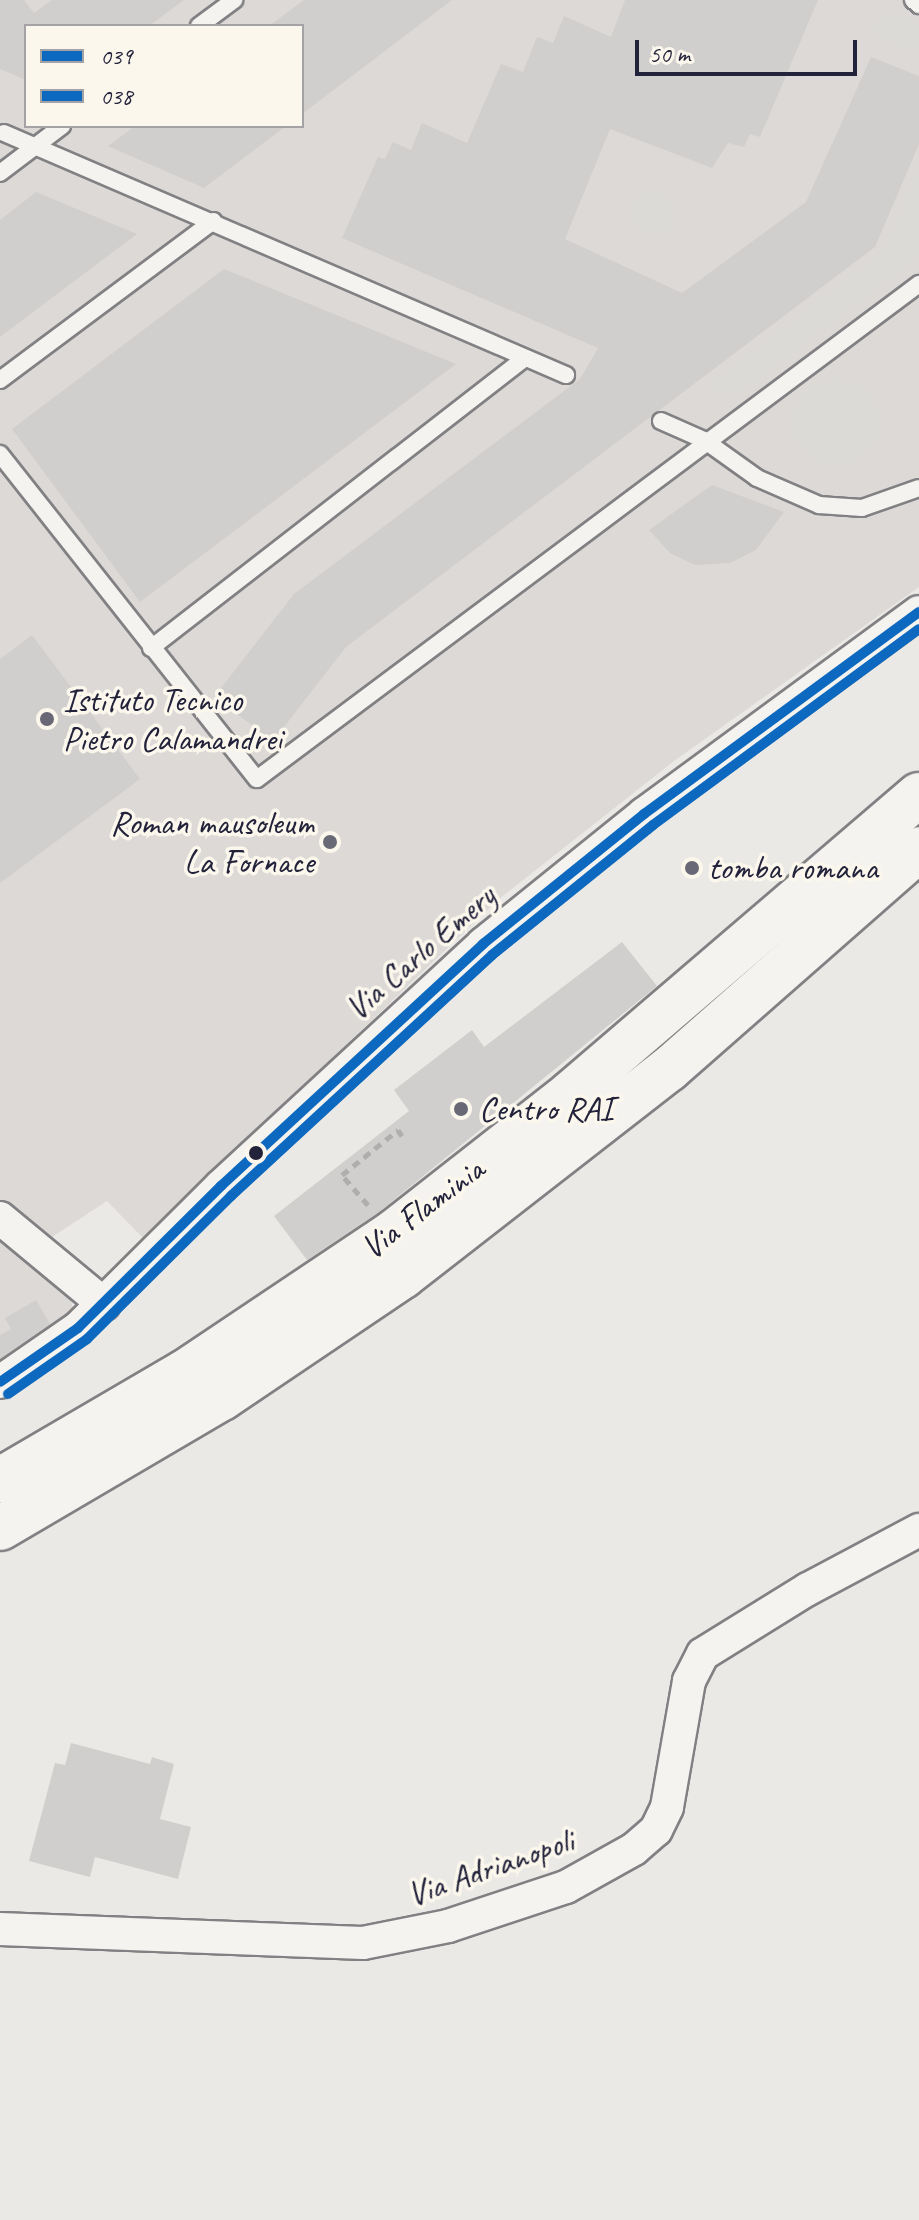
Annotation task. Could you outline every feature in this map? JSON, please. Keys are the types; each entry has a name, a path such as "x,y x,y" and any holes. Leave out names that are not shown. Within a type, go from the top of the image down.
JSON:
{"highway":[{"name":"Via Flaminia","path":"0,1480 185,1372 394,1232 571,1093 919,795"},
{"name":"Via Flaminia","path":"0,1528 222,1398 403,1276 637,1095 919,849"}],"street":[{"name":"Via Carlo Emery","path":"0,1382 104,1304 221,1186 483,944 644,814 919,612"},
{"path":"0,1218 104,1304"},
{"name":"Via Adrianopoli","path":"0,1929 363,1943 448,1926 566,1887 634,1849 656,1830 667,1807 689,1681 703,1654 808,1589 919,1530"}],"lane":[{"path":"202,24 234,0"},
{"path":"913,0 919,5"},
{"path":"0,173 59,128"},
{"path":"1,131 566,375"},
{"path":"0,380 213,221"},
{"path":"0,454 257,779 704,440 919,284"},
{"path":"151,648 525,358"},
{"path":"661,421 704,440 757,478 833,508 862,508 919,488"}],"path":[{"path":"371,1209 342,1175 398,1130 402,1136"}],"shaded area":[{"path":"0,0 919,0 919,587 674,761 499,899 143,1238 107,1201 49,1239 0,1199"},
{"path":"887,17 908,17 919,25 919,54 867,34 872,23"},
{"path":"919,165 919,257 740,395 703,388 883,250"},
{"path":"654,190 671,197 678,214 671,231 654,238 637,231 630,214 637,197"},
{"path":"836,378 853,382 868,391 877,406 881,423 877,440 868,455 853,464 836,468 819,464 804,455 795,440 791,423 795,406 804,391 819,382"},
{"path":"0,1235 71,1299 73,1311 67,1323 0,1364"}],"building":[{"path":"0,0 24,0 34,13 52,0 184,0 152,24 24,24 24,79 0,69"},
{"path":"304,0 452,0 304,112 304,24 272,24"},
{"path":"625,0 818,0 760,137 750,134 744,147 728,143 712,168 610,129 565,239 682,293 806,202 871,57 919,76 919,144 875,247 346,647 273,741 214,697 294,594 580,379 598,348 342,238 378,157 385,159 393,142 411,150 422,123 467,143 501,64 523,72 537,37 553,43 564,16 611,37"},
{"path":"132,128 283,128 204,188 108,146"},
{"path":"36,192 137,234 0,337 0,220"},
{"path":"224,269 456,364 140,602 12,429"},
{"path":"712,485 784,512 756,550 730,563 695,565 670,553 649,530"},
{"name":"Istituto Tecnico Pietro Calamandrei","path":"32,635 140,779 0,883 0,659"},
{"path":"622,942 657,986 379,1212 307,1260 274,1216 409,1111 394,1090 472,1030 484,1047"},
{"path":"36,1300 50,1324 0,1359 0,1335 11,1329 5,1318"},
{"path":"71,1743 150,1764 152,1757 174,1764 160,1819 191,1827 178,1879 95,1857 90,1877 29,1861 55,1763 65,1765"}],"transit line":[{"name":"039","path":"0,1382 78,1328 221,1186 483,944 644,814 919,612"},
{"name":"038","path":"8,1394 87,1339 231,1196 492,955 653,825 919,629"}],"place":[{"name":"Istituto Tecnico Pietro Calamandrei","path":"47,719"},
{"name":"Roman mausoleum La Fornace","path":"330,842"},
{"name":"tomba romana","path":"692,868"},
{"name":"Centro RAI","path":"461,1109"}]}
